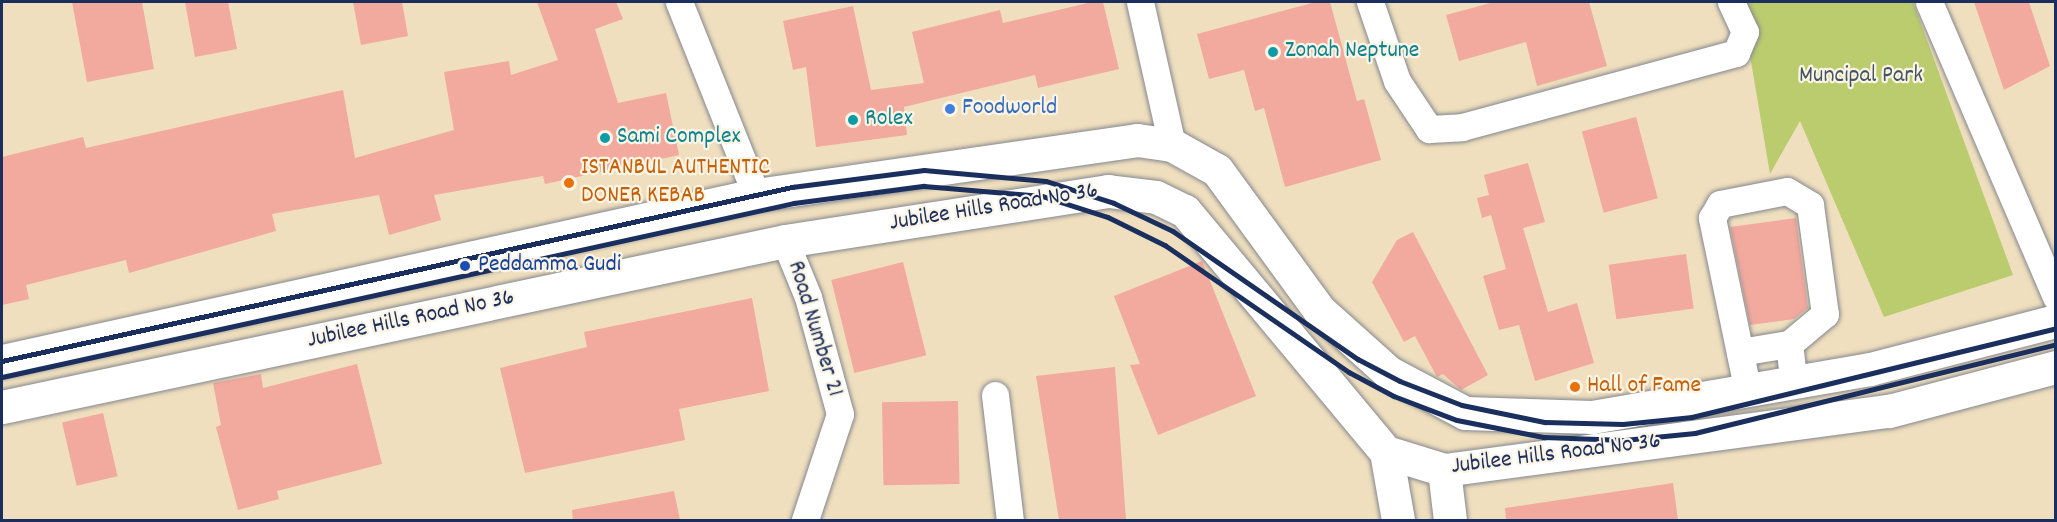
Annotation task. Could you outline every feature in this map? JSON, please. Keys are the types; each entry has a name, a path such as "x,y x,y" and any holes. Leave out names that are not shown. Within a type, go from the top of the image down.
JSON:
{"main road":[{"name":"Jubilee Hills Road No 36","path":"2,361 756,195 1137,140 1172,145 1216,170 1319,310 1388,372 1441,404 1503,417 1592,417 1748,392 2055,321"},
{"name":"Jubilee Hills Road No 36","path":"2,407 785,241 1083,192 1156,197 1185,211 1209,234 1347,411 1386,452 1448,495 1890,411 2055,367"},
{"path":"1386,452 1398,520"}],"street":[{"path":"679,2 756,195"},
{"path":"1370,2 1397,81 1428,129 1462,127 1736,52 1744,32 1731,2"},
{"path":"1929,2 2055,297"},
{"path":"1146,3 1172,145"},
{"path":"1740,352 1790,344 1825,314 1810,205 1787,191 1720,204 1714,211 1740,352 1748,392"},
{"name":"Road Number 21","path":"785,241 808,297 840,414 805,520"},
{"path":"1790,344 1794,383"},
{"path":"995,395 1010,520"}],"green space":[{"name":"Muncipal Park","path":"1741,2 1913,2 2013,275 1884,317 1800,121 1770,174"}],"building":[{"path":"72,2 142,2 154,69 87,82"},
{"path":"185,2 228,2 237,49 195,57"},
{"path":"353,2 402,2 408,36 361,45"},
{"path":"537,2 616,2 623,19 595,29 618,103 666,93 679,155 545,184 543,176 434,195 441,220 389,235 379,195 272,214 276,231 129,273 126,260 26,285 29,299 2,305 2,157 83,137 86,148 343,90 355,158 454,130 444,72 509,61 511,75 558,60"},
{"path":"1092,2 1103,2 1119,69 1038,88 1035,75 904,107 907,135 816,147 806,67 793,70 783,21 853,6 871,90 924,83 912,32 1000,10 1003,23"},
{"path":"1316,2 1330,2 1357,101 1364,99 1381,160 1285,187 1264,108 1255,111 1244,70 1209,79 1197,34"},
{"path":"1494,2 1589,2 1607,66 1537,86 1526,42 1459,61 1446,15"},
{"path":"1974,2 2029,2 2050,66 2004,90"},
{"path":"1636,117 1658,198 1604,213 1582,131"},
{"path":"1528,163 1545,222 1523,228 1548,312 1577,303 1594,363 1535,381 1519,325 1499,330 1483,276 1506,269 1491,215 1482,218 1477,198 1489,195 1484,175"},
{"path":"1796,218 1808,308 1794,319 1750,325 1730,227"},
{"path":"1413,232 1488,375 1461,390 1443,374 1437,377 1415,336 1404,342 1372,282 1397,240"},
{"path":"1686,254 1694,308 1616,319 1609,265"},
{"path":"1202,261 1256,396 1158,435 1130,365 1140,364 1114,296"},
{"path":"903,262 926,355 854,373 831,280"},
{"path":"752,298 769,391 679,409 685,440 525,473 500,368 587,347 584,332"},
{"path":"357,364 382,464 277,491 279,499 238,510 216,427 221,425 213,383 261,374 263,388"},
{"path":"1115,367 1126,520 1059,520 1036,376"},
{"path":"958,401 959,484 883,485 882,402"},
{"path":"103,413 118,476 77,486 62,422"},
{"path":"1673,483 1678,520 1506,520 1505,508"},
{"path":"674,491 680,520 573,520 572,510"}],"railway":[{"path":"2,361 792,187 924,170 1046,181 1114,203 1173,231 1358,359 1400,381 1462,405 1545,422 1623,424 1692,417 2056,328"},
{"path":"2,377 794,203 924,186 1042,196 1108,217 1165,245 1349,372 1394,396 1457,420 1544,437 1624,440 1695,433 2056,344"}],"place":[{"name":"Zonah Neptune","path":"1273,52"},
{"name":"Foodworld","path":"950,109"},
{"name":"Rolex","path":"853,120"},
{"name":"Sami Complex","path":"605,138"},
{"name":"ISTANBUL AUTHENTIC DONER KEBAB","path":"569,183"},
{"name":"Peddamma Gudi","path":"465,266"},
{"name":"Hall of Fame","path":"1575,387"}]}
